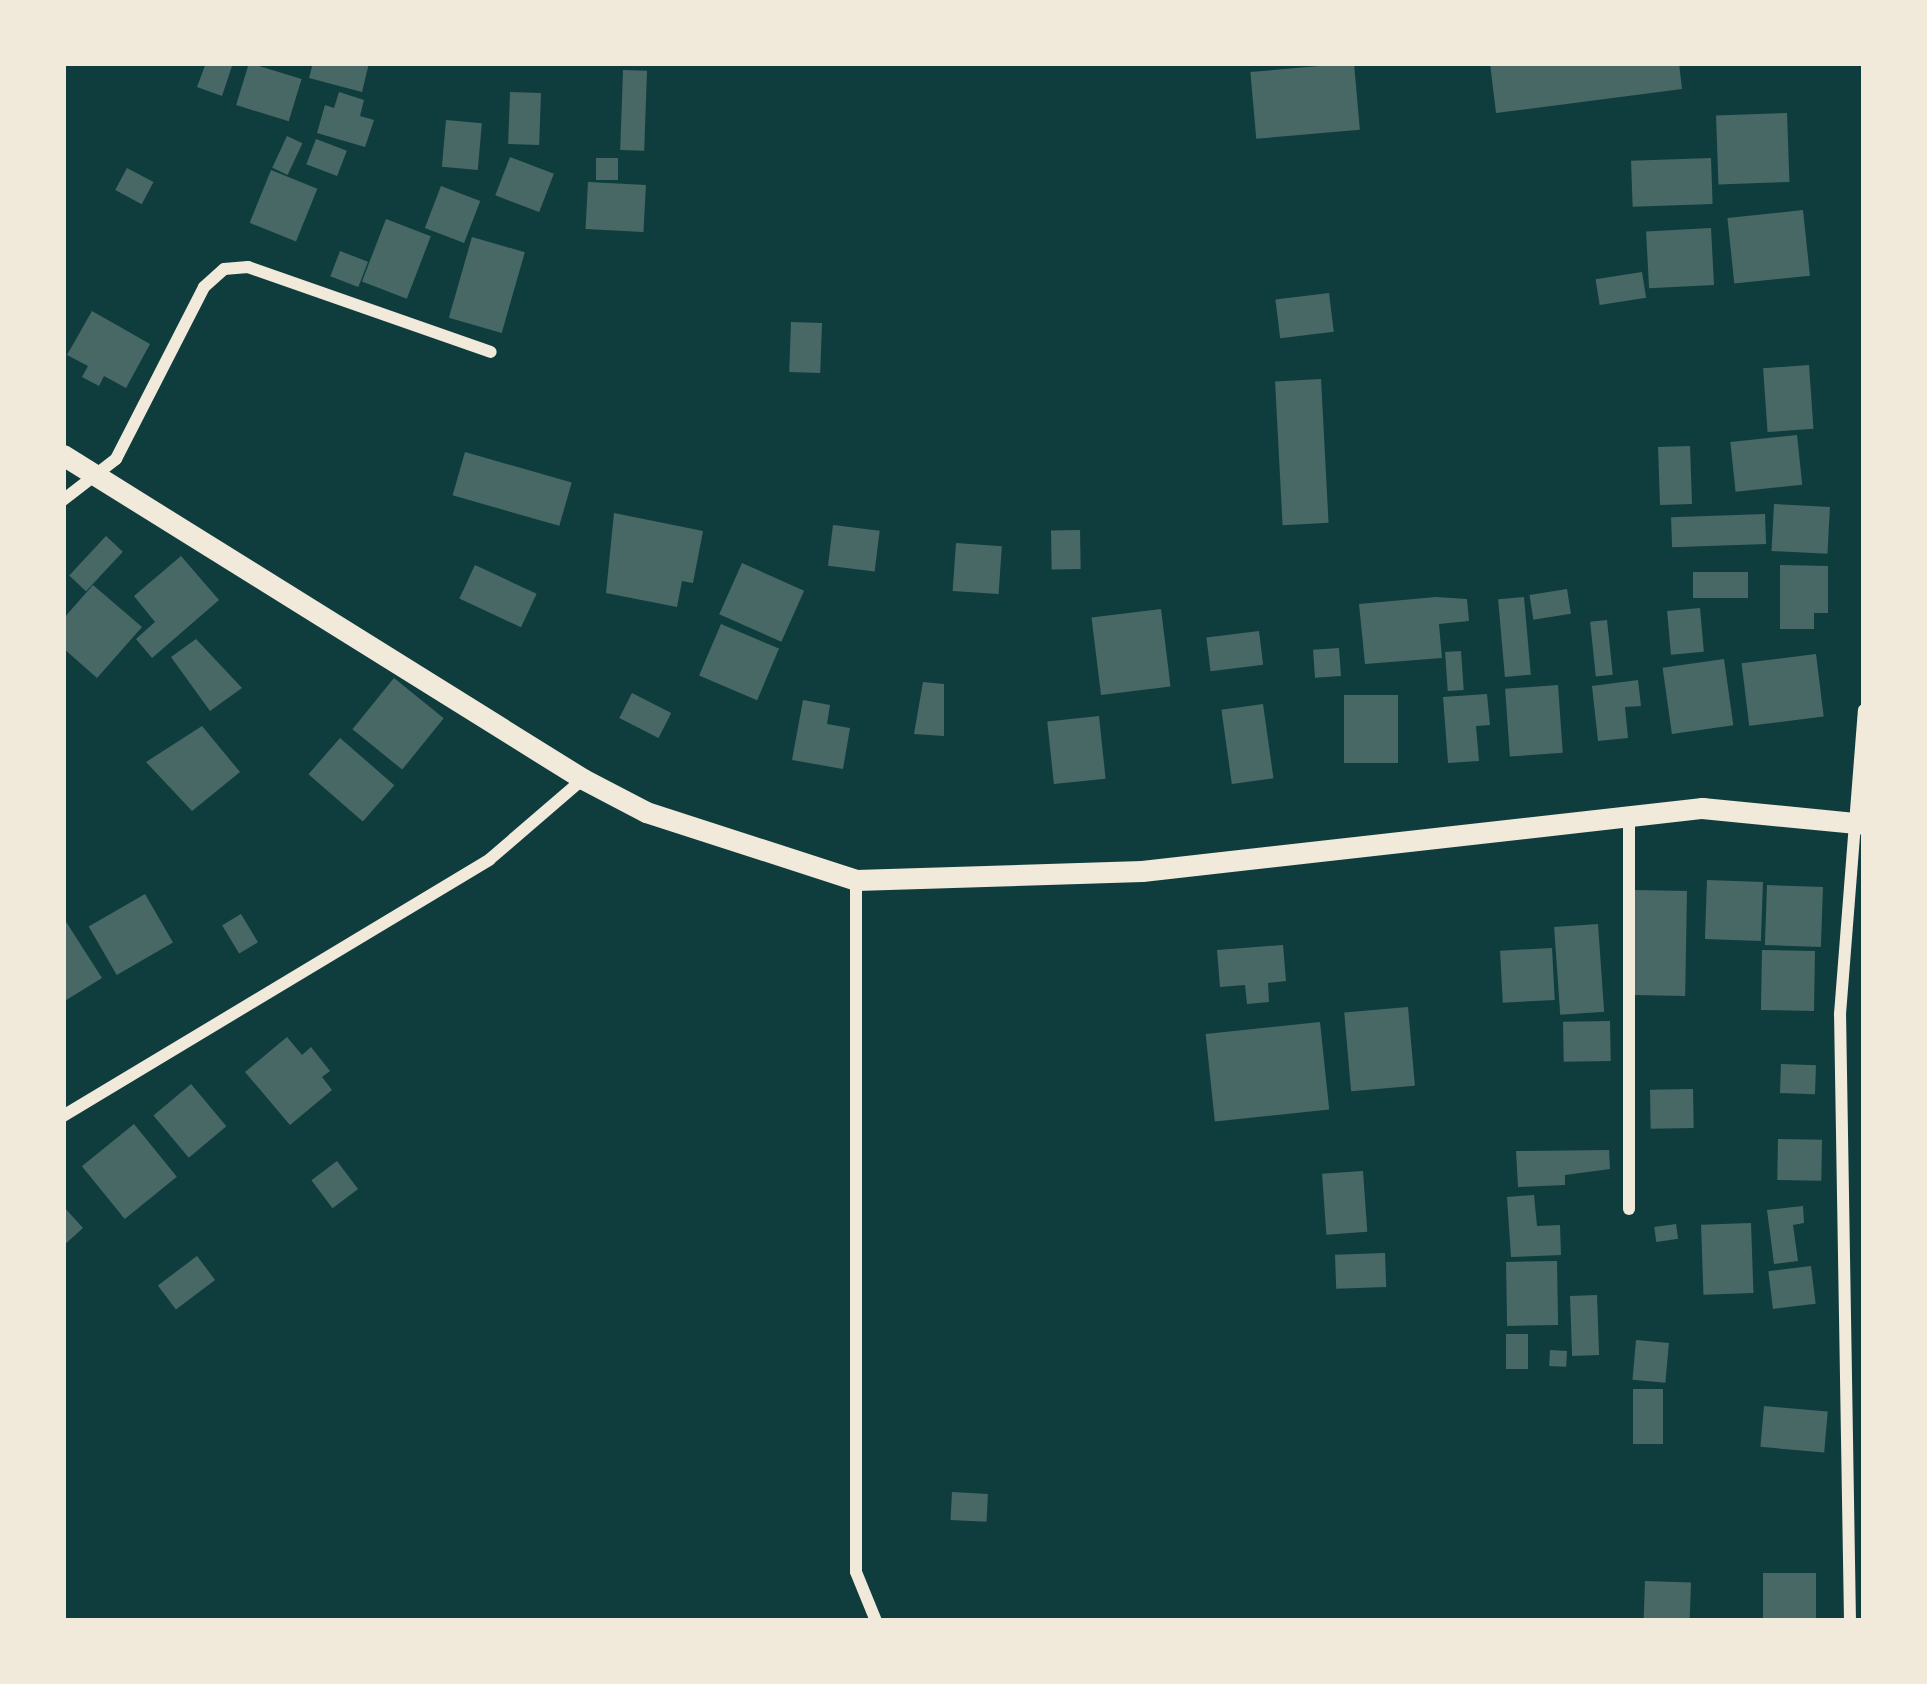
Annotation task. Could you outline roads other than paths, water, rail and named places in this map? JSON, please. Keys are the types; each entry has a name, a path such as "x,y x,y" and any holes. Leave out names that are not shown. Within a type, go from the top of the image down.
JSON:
{"street":[{"path":"63,500 100,476 204,287 224,269 248,267 491,352"},
{"path":"63,455 583,779 646,812 856,880 1142,871 1702,808 1861,823"},
{"path":"1850,1621 1840,1014 1861,823 1864,710"},
{"path":"63,1116 490,859 583,779"},
{"path":"1629,815 1629,1209"},
{"path":"856,880 856,1572 876,1621"}]}
